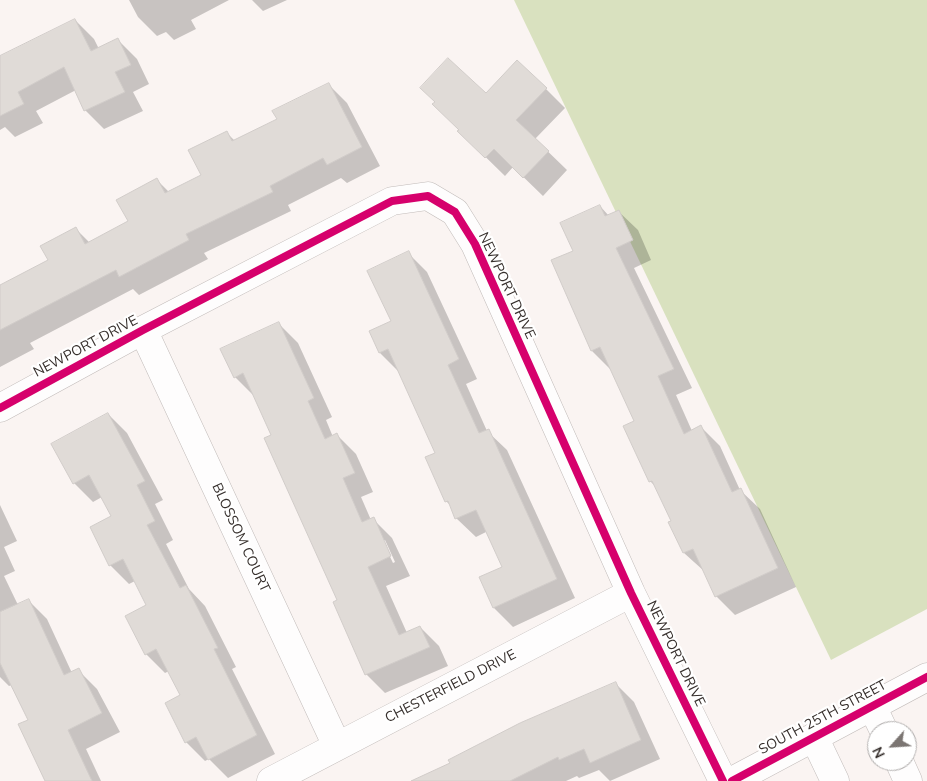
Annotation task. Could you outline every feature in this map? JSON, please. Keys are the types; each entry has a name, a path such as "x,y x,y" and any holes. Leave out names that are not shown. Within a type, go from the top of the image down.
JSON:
{"street":[{"name":"NEWPORT DRIVE","path":"0,408 143,330 392,201 428,196 455,212 475,244 631,593 722,781"},
{"name":"BLOSSOM COURT","path":"143,330 337,746"},
{"name":"CHESTERFIELD DRIVE","path":"271,781 631,593"},
{"name":"SOUTH 25TH STREET","path":"732,781 927,677"},
{"path":"872,706 879,721"},
{"path":"814,737 835,781"}],"green space":[{"path":"514,0 927,0 927,609 831,660"}],"building":[{"path":"75,19 91,51 118,38 131,65 115,72 125,92 84,111 64,67 18,92 24,104 0,116 0,56"},
{"path":"448,58 486,93 517,60 547,88 516,120 549,151 523,178 494,149 485,158 457,131 459,130 432,104 435,102 420,88"},
{"path":"329,83 362,147 327,165 323,158 270,186 273,192 186,234 189,240 119,277 116,270 0,330 0,285 48,260 40,246 76,227 85,244 128,221 116,200 157,178 165,193 201,175 188,150 227,131 232,141 277,119 272,111"},
{"path":"600,205 605,216 619,210 633,240 616,248 674,369 658,376 684,434 701,425 732,492 741,488 778,568 715,597 693,549 683,553 668,522 671,521 652,481 649,482 623,426 634,421 600,347 591,351 551,260 573,251 560,223"},
{"path":"409,251 459,359 448,365 479,433 489,429 557,579 493,608 479,577 502,567 476,510 455,519 448,501 445,502 425,457 435,453 388,349 379,353 369,331 391,321 367,271"},
{"path":"279,322 314,398 308,401 325,439 337,433 355,473 343,478 362,522 374,517 391,556 368,567 399,635 420,626 430,647 365,675 333,602 337,600 264,438 271,435 243,373 234,378 220,349"},
{"path":"108,413 145,481 137,485 155,521 147,525 180,588 186,585 218,648 214,649 257,735 208,760 196,737 185,743 165,703 180,695 156,649 145,655 125,616 146,605 123,559 109,566 90,527 111,516 89,475 73,484 51,444"},
{"path":"29,599 64,675 79,668 102,713 68,730 92,781 45,781 18,724 28,720 0,663 0,612"},
{"path":"616,682 641,740 590,763 584,749 559,760 558,757 510,781 411,781 450,763 448,760 520,723"}],"cycle path":[{"path":"0,408 143,330 392,201 428,196 455,212 475,244 631,593 723,781"},
{"path":"732,781 927,677"}]}
